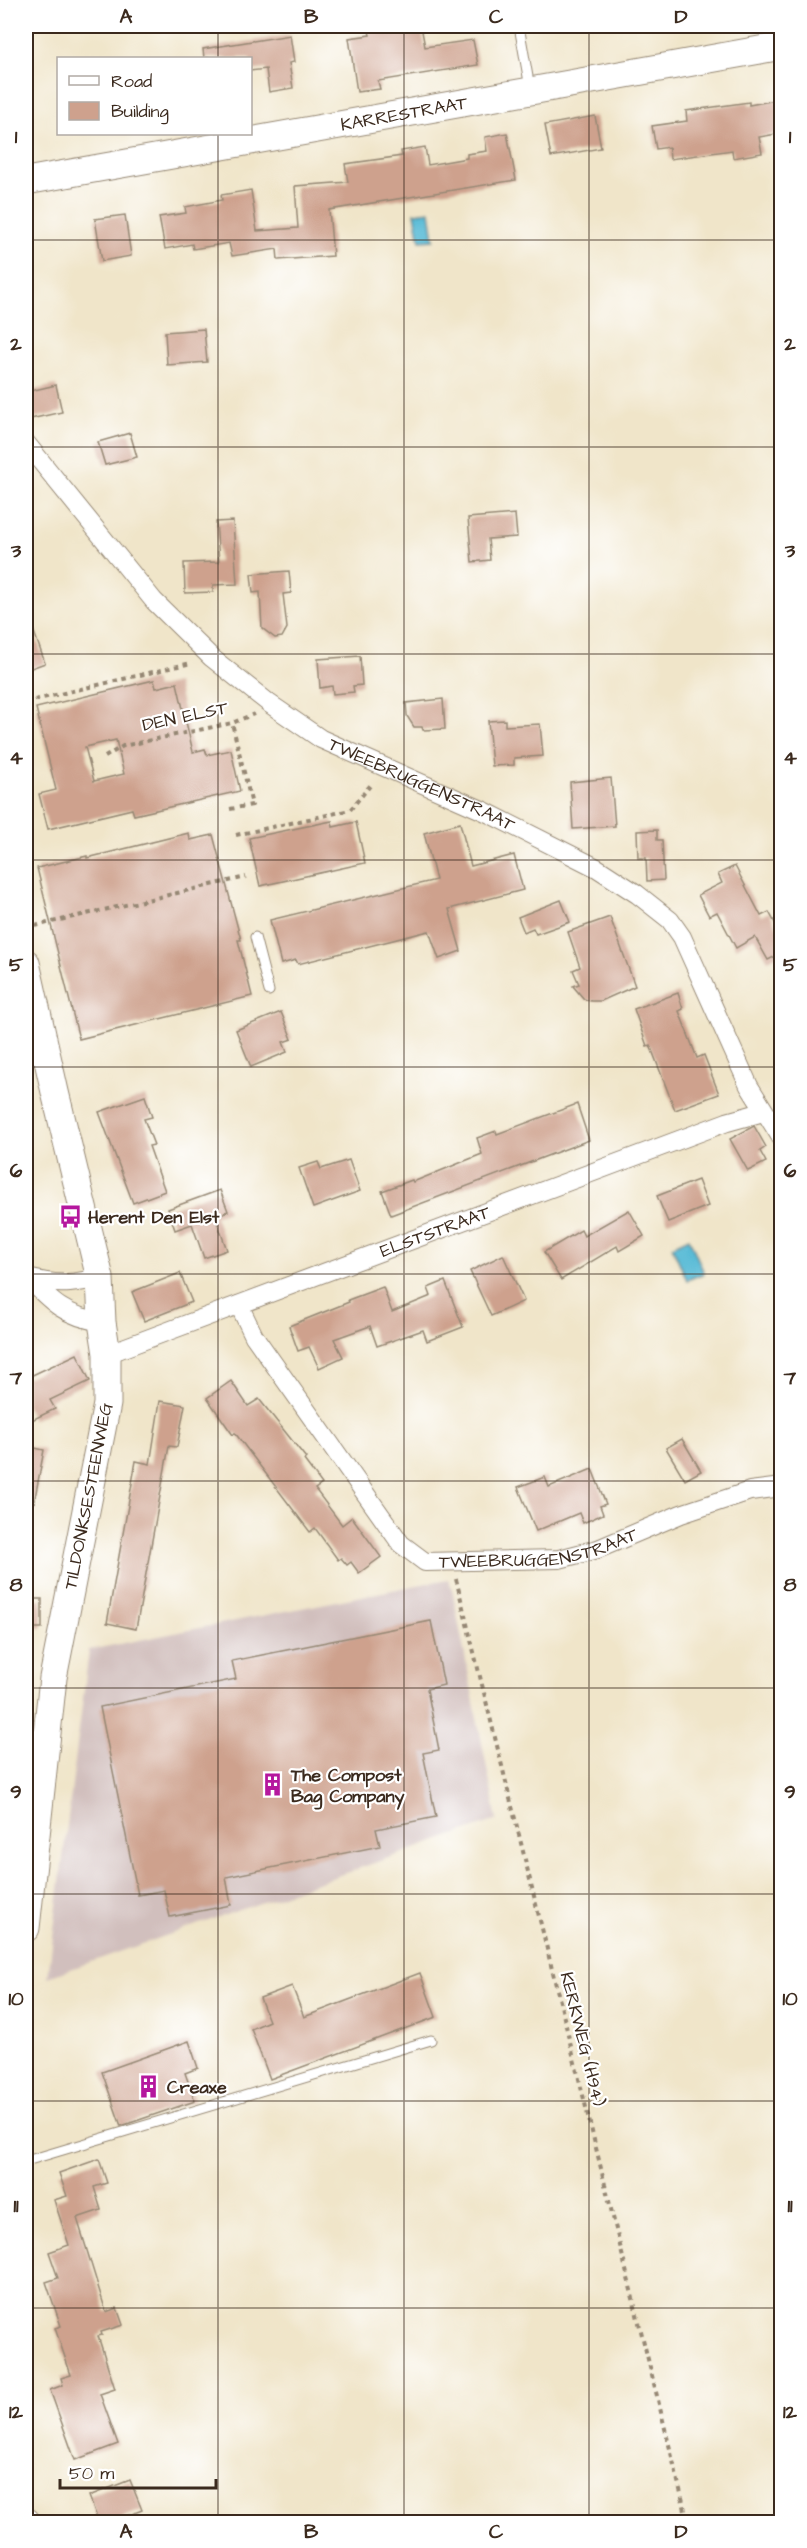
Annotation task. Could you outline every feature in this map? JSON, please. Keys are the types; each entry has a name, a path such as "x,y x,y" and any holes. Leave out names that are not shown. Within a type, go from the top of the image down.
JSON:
{"street":[{"name":"KARRESTRAAT","path":"26,181 782,46"},
{"name":"TWEEBRUGGENSTRAAT","path":"26,443 154,601 212,658 270,704 321,739 505,821 597,868 637,894 670,920 682,937 749,1086 763,1112 782,1138"},
{"name":"TILDONKSESTEENWEG","path":"26,963 36,1058 100,1278 102,1322 107,1354 107,1404 53,1678 26,1928"},
{"name":"ELSTSTRAAT","path":"107,1354 727,1122 763,1112"},
{"path":"26,1277 50,1284 67,1285 100,1278"},
{"path":"26,1277 64,1311 80,1318 102,1322"},
{"name":"TWEEBRUGGENSTRAAT","path":"238,1305 254,1336 401,1544 425,1562 560,1559 598,1549 681,1514 750,1491 782,1487"}],"lane":[{"path":"519,26 530,91"},
{"path":"255,937 268,991"},
{"path":"26,2161 431,2040"}],"path":[{"path":"26,702 212,658"},
{"name":"DEN ELST","path":"105,757 123,746 249,718 270,704"},
{"path":"231,809 252,805 232,723"},
{"path":"236,835 350,810 385,767"},
{"path":"26,928 246,877"},
{"name":"KERKWEG (H94)","path":"452,1561 688,2523"}],"shaded area":[{"path":"448,1579 452,1589 497,1820 48,1977 89,1650"}],"water":[{"path":"430,211 434,240 420,241 415,213"},
{"path":"689,1238 704,1273 687,1280 672,1246"}],"building":[{"path":"368,26 421,26 425,47 473,40 478,65 378,81 380,89 357,92 349,38 370,35"},
{"path":"290,35 294,62 289,63 293,88 269,92 266,69 252,71 252,57 204,57 203,49"},
{"path":"782,99 782,133 759,137 762,153 733,158 732,150 670,159 669,147 656,149 652,126 687,121 686,111 749,102 749,105"},
{"path":"595,116 601,148 551,157 545,125"},
{"path":"507,133 516,180 329,210 333,256 278,260 277,249 232,256 229,243 193,249 192,244 165,249 159,217 186,213 185,207 222,200 221,195 251,190 257,231 298,228 295,186 348,182 345,164 402,156 401,151 425,147 428,165 467,158 467,154 487,151 485,137"},
{"path":"125,215 131,256 102,261 95,219"},
{"path":"204,329 207,362 167,365 165,332"},
{"path":"56,385 62,412 26,420 26,392"},
{"path":"130,433 137,457 105,465 98,442"},
{"path":"515,514 517,537 488,539 490,560 472,562 468,518"},
{"path":"233,521 237,584 213,585 213,592 185,593 184,563 219,562 216,522"},
{"path":"289,571 291,593 283,594 287,628 282,637 275,638 262,628 260,592 253,593 251,574"},
{"path":"28,615 45,663 26,670 26,616"},
{"path":"360,656 362,685 353,686 354,692 333,694 332,686 320,688 318,659"},
{"path":"154,680 156,688 177,683 193,752 205,749 207,755 231,750 240,791 134,815 132,809 48,829 39,794 56,790 36,708","holes":["116,740 124,774 94,781 85,747"]},
{"path":"443,699 445,729 423,730 422,727 414,727 407,716 406,703"},
{"path":"505,720 505,726 540,724 543,756 514,758 514,765 492,766 488,721"},
{"path":"611,778 615,826 573,829 570,782"},
{"path":"332,821 333,827 356,822 365,863 260,886 249,838"},
{"path":"460,823 471,866 514,855 523,890 449,909 461,951 439,959 429,931 298,964 296,960 281,964 270,920 436,880 424,833"},
{"path":"657,830 657,840 662,840 664,880 647,881 646,858 638,858 637,831"},
{"path":"189,833 190,840 213,835 241,940 238,940 252,996 79,1039 37,868"},
{"path":"735,866 761,916 769,912 782,936 782,953 768,960 755,937 736,948 717,912 709,916 698,895 722,883 718,874"},
{"path":"561,900 570,922 536,934 533,928 524,932 518,917"},
{"path":"610,917 635,986 601,1001 591,1001 584,999 573,986 579,984 573,970 580,967 568,932"},
{"path":"678,993 683,1009 679,1011 697,1058 704,1055 719,1094 675,1110 650,1045 647,1046 634,1009"},
{"path":"281,1012 292,1039 283,1042 287,1052 251,1067 236,1030"},
{"path":"145,1096 152,1117 144,1119 154,1145 149,1146 165,1191 133,1203 99,1112"},
{"path":"577,1104 589,1140 391,1215 382,1191 412,1180 413,1182 482,1154 477,1138 496,1131 497,1134"},
{"path":"754,1126 766,1147 760,1151 766,1162 748,1171 730,1139"},
{"path":"349,1160 360,1191 313,1208 299,1168 318,1162 321,1169"},
{"path":"698,1180 708,1206 668,1222 657,1196"},
{"path":"220,1190 228,1211 215,1216 227,1250 204,1258 192,1224 175,1230 168,1209"},
{"path":"629,1210 644,1236 619,1251 617,1246 561,1280 544,1252 581,1230 584,1236"},
{"path":"503,1255 524,1301 491,1316 470,1271"},
{"path":"180,1273 192,1302 144,1321 132,1292"},
{"path":"445,1281 463,1327 427,1341 423,1330 377,1346 370,1326 334,1339 343,1357 319,1368 309,1347 298,1351 289,1326 383,1287 392,1312 431,1296 428,1288"},
{"path":"77,1354 90,1381 50,1400 55,1409 32,1420 26,1405 26,1378"},
{"path":"231,1381 248,1406 259,1399 306,1458 304,1460 322,1484 315,1489 342,1525 352,1517 381,1557 359,1573 351,1562 347,1565 341,1558 338,1560 315,1528 310,1532 235,1433 233,1435 207,1398"},
{"path":"160,1401 185,1405 177,1447 169,1446 136,1629 107,1623 136,1461 150,1464"},
{"path":"682,1439 701,1471 685,1480 666,1448"},
{"path":"26,1446 44,1450 34,1503 26,1502"},
{"path":"592,1469 606,1504 600,1506 603,1514 583,1523 579,1513 536,1531 518,1487 545,1477 549,1487"},
{"path":"26,1599 42,1599 42,1628 26,1628"},
{"name":"The Compost Bag Company","path":"431,1621 444,1685 427,1689 439,1750 423,1753 436,1817 376,1829 380,1846 226,1877 231,1905 170,1917 164,1890 138,1895 100,1707 236,1679 232,1661"},
{"path":"420,1973 436,2017 270,2079 251,2029 269,2021 260,1998 292,1986 304,2017"},
{"name":"Creaxe","path":"189,2041 198,2068 185,2073 195,2101 121,2126 102,2072"},
{"path":"99,2159 107,2183 94,2187 101,2210 77,2218 106,2312 117,2308 123,2325 101,2332 102,2335 98,2336 115,2389 100,2394 118,2444 75,2460 50,2390 63,2385 61,2378 71,2375 55,2328 61,2326 46,2282 58,2278 49,2252 69,2245 54,2200 67,2196 59,2173"},
{"path":"130,2480 142,2510 109,2523 99,2523 89,2496"}],"place":[{"name":"Herent Den Elst","path":"70,1217"},
{"name":"The Compost Bag Company","path":"273,1785"},
{"name":"Creaxe","path":"149,2087"}]}
